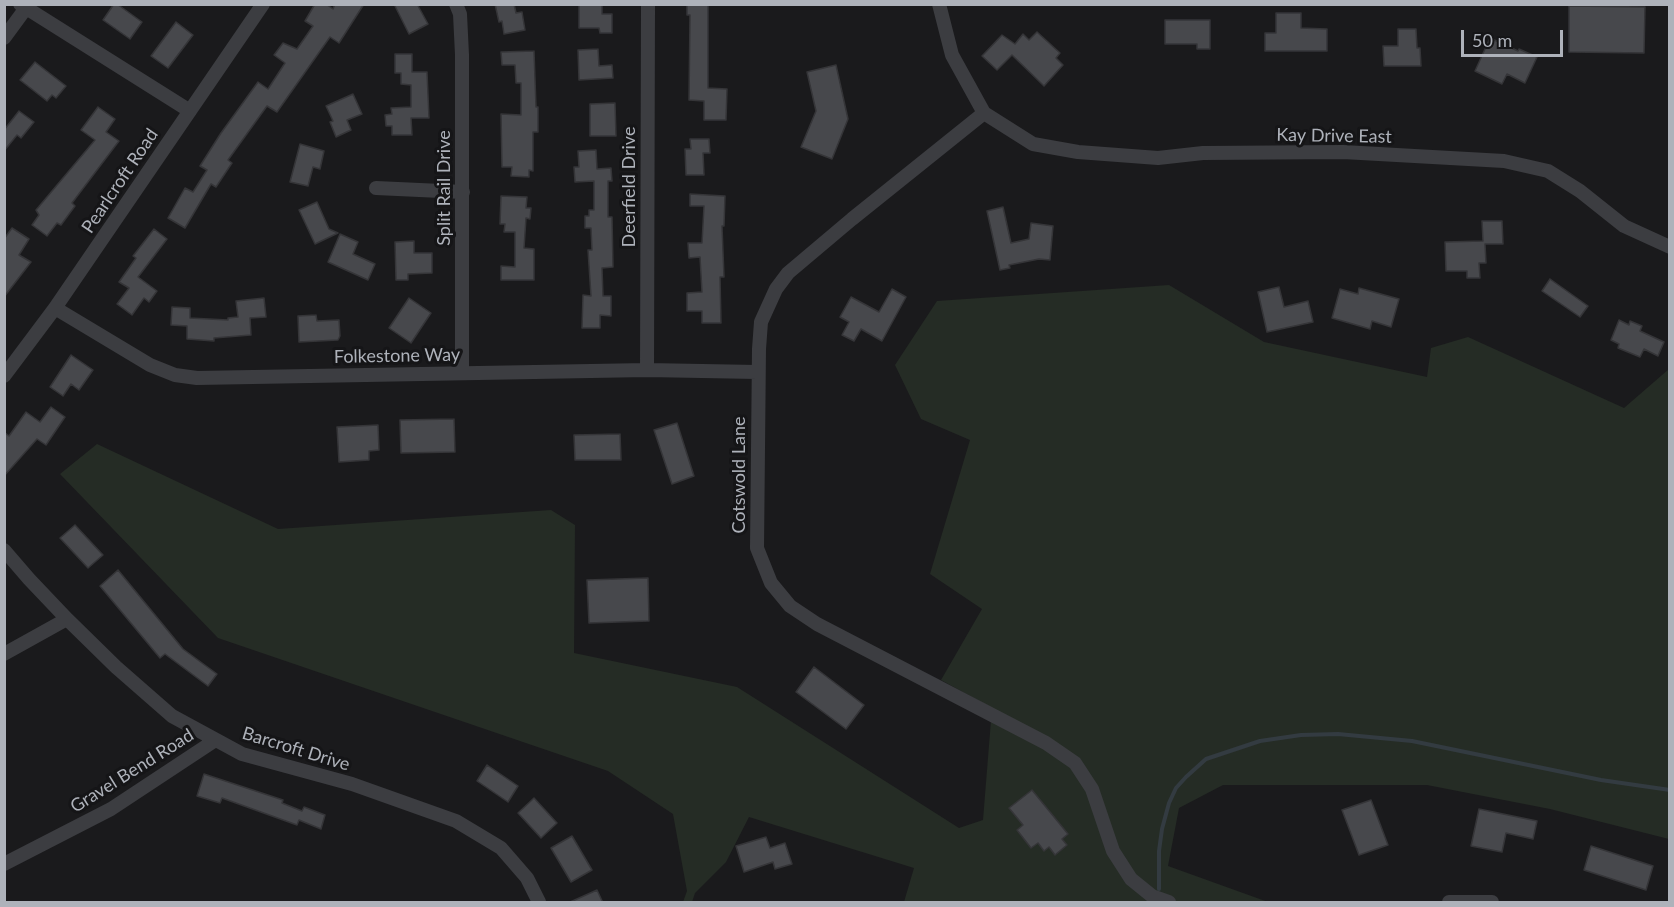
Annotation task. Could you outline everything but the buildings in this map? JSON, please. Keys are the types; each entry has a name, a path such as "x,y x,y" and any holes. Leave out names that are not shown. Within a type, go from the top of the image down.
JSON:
{"street":[{"name":"Pearlcroft Road","path":"4,376 55,308 263,4"},
{"name":"Split Rail Drive","path":"456,4 460,14 462,55 462,373"},
{"name":"Deerfield Drive","path":"647,370 648,4"},
{"path":"939,4 952,56 984,113"},
{"path":"4,38 23,6 190,111"},
{"name":"Kay Drive East","path":"984,113 1033,144 1078,152 1158,158 1203,153 1343,152 1504,160 1548,171 1580,191 1624,226 1670,247"},
{"name":"Cotswold Lane","path":"984,113 788,273 776,289 761,322 757,372 757,548 771,583 790,606 817,624 1046,743 1075,763 1092,789 1113,852 1131,879 1152,896 1170,903"},
{"path":"376,188 463,192"},
{"name":"Folkestone Way","path":"55,308 150,365 175,375 197,378 647,370 757,372"},
{"name":"Barcroft Drive","path":"4,550 116,667 172,716 214,741 242,754 352,784 456,821 501,848 527,878 539,903"},
{"path":"4,654 68,619"},
{"name":"Gravel Bend Road","path":"4,864 111,809 214,741"},
{"path":"1449,903 1492,903"}],"shaded area":[{"path":"1169,285 1264,342 1427,377 1431,348 1468,337 1624,408 1669,369 1669,839 1550,809 1427,785 1223,785 1179,808 1168,866 1268,902 904,902 914,868 749,817 726,862 695,893 692,902 683,902 687,891 673,814 608,771 218,638 60,474 97,444 278,529 551,510 575,525 574,653 737,687 959,828 983,820 992,708 941,680 982,609 930,574 970,440 921,419 895,365 937,301"}],"waterway":[{"path":"1159,889 1159,851 1162,829 1176,788 1206,759 1260,741 1301,735 1338,734 1412,741 1601,780 1670,790"}]}
